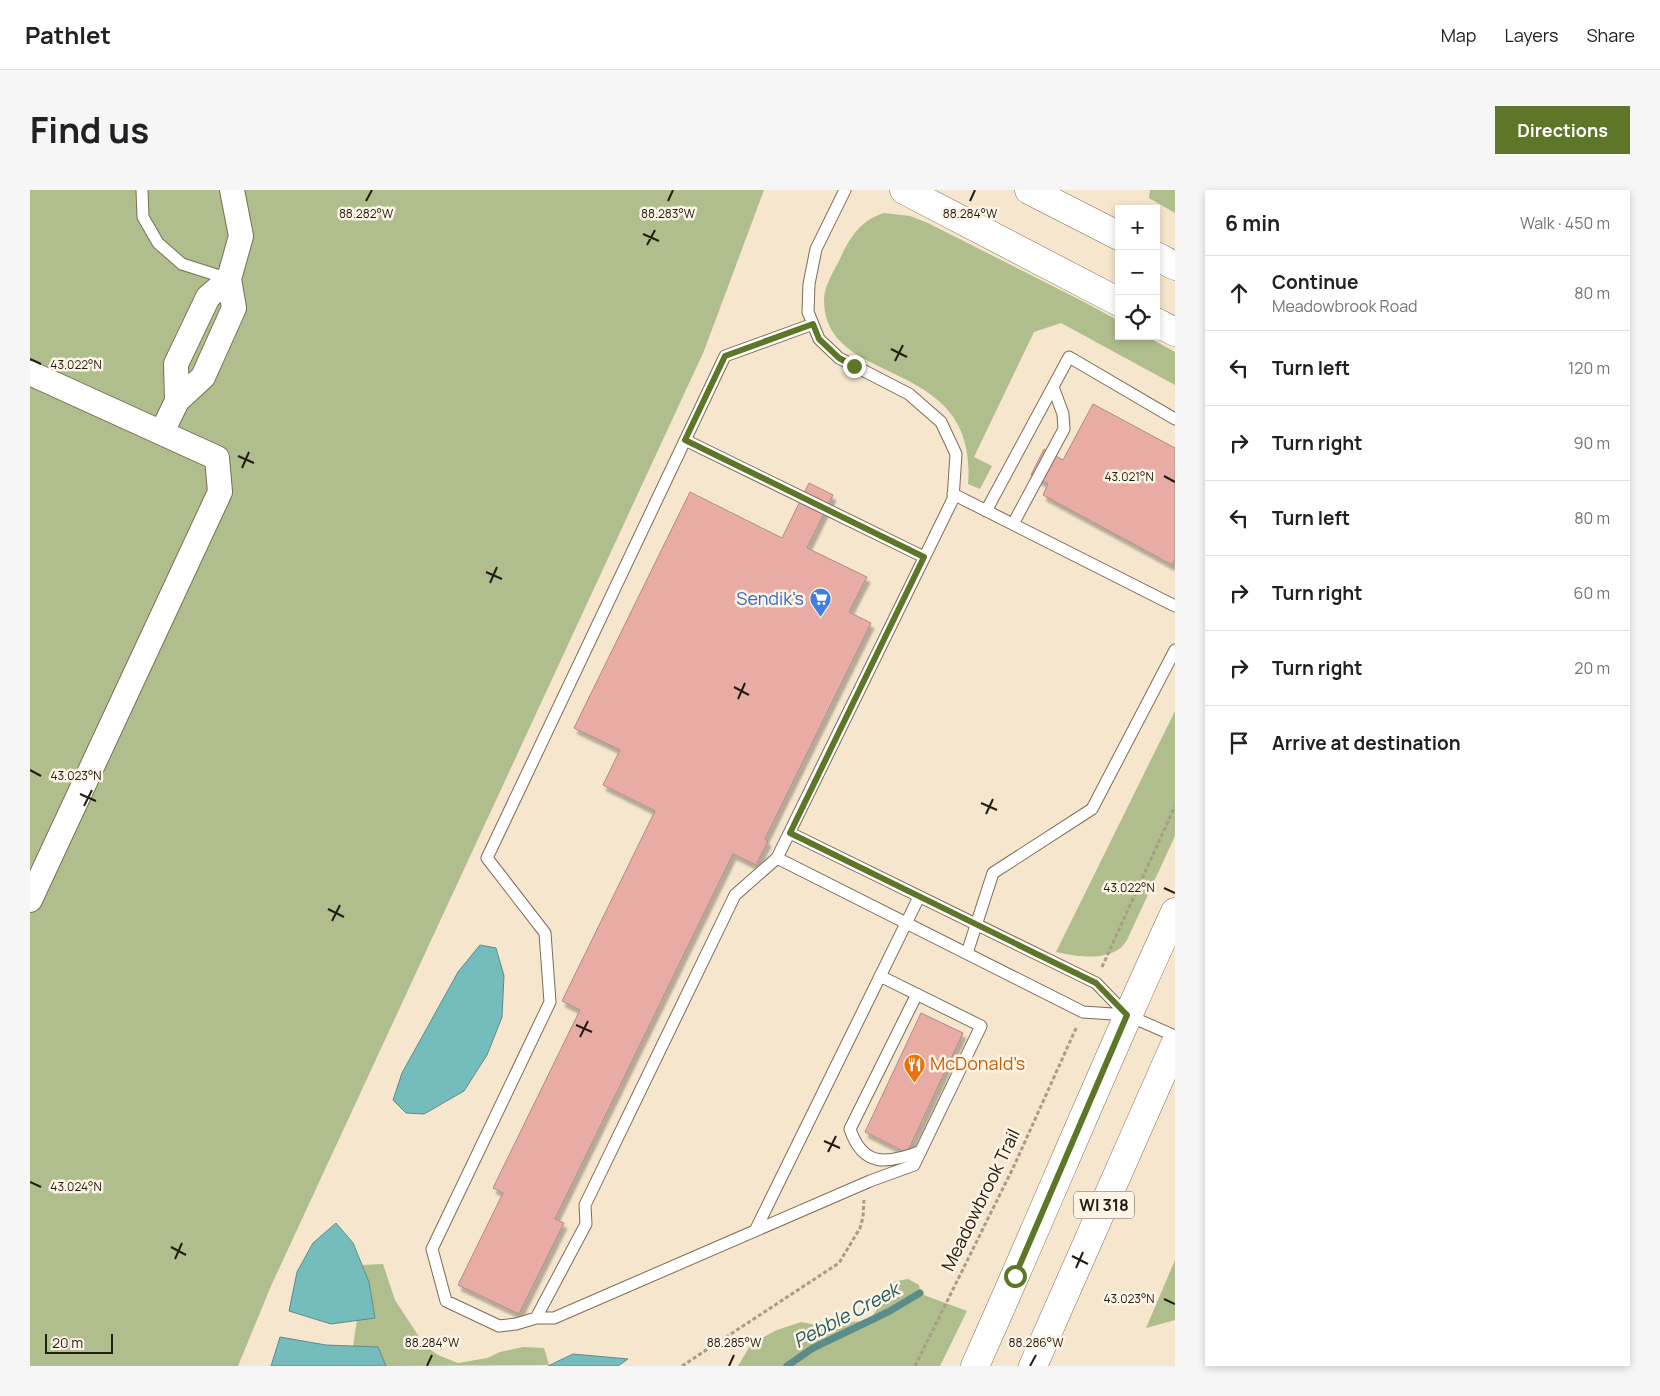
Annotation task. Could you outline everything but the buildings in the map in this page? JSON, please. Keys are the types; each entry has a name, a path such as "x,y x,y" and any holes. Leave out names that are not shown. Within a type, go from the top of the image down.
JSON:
{"main road":[{"path":"904,190 1115,300"},
{"path":"1029,190 1115,234"},
{"path":"1160,258 1175,266"},
{"path":"1160,324 1175,332"},
{"name":"WI 318","path":"974,1366 1024,1258 1127,1015 1175,912"},
{"name":"WI 318","path":"1033,1366 1175,1044"}],"street":[{"path":"162,432 177,401 203,377 234,308 228,278 241,236 232,190"},
{"path":"177,401 176,364 208,297 228,278"},
{"path":"199,315 225,327"},
{"path":"30,373 216,458 220,492 30,900"}],"lane":[{"path":"142,190 143,217 158,243 182,264 228,278"},
{"path":"536,1318 586,1224 585,1205 735,895 777,858 952,498 956,454 941,422 909,394 839,358 819,339 808,312 809,284 816,249 845,190"},
{"path":"813,324 725,356 487,858 544,934 550,1002 432,1249 446,1301 499,1326 516,1324 536,1318 554,1318 865,1183 914,1165 981,1026 880,976"},
{"path":"986,511 1069,357 1175,419"},
{"path":"1013,524 1064,429 1063,414 1053,387"},
{"path":"685,440 924,557"},
{"path":"953,494 1175,606"},
{"path":"967,953 993,873 1092,810 1175,650"},
{"path":"790,833 1096,983 1127,1015"},
{"path":"777,858 1083,1012 1127,1015 1175,1036"},
{"path":"755,1231 919,897"},
{"path":"916,994 850,1129 855,1143 866,1156 884,1161 904,1158 921,1151"}],"path":[{"path":"1109,950 1175,806"},
{"name":"Meadowbrook Trail","path":"915,1366 1014,1166 1069,1044"},
{"path":"682,1366 839,1263 860,1228 863,1217 865,1183"}],"green space":[{"path":"30,190 764,190 704,351 271,1286 238,1366 30,1366"},
{"path":"1150,190 1175,190 1175,213 1149,198"},
{"path":"884,213 910,216 928,223 1115,319 1115,340 1153,340 1175,352 1175,385 1061,323 1034,332 974,457 992,466 980,489 968,484 965,442 950,413 927,392 848,348 831,328 824,300 829,280 856,231 868,220"},
{"path":"1175,711 1175,836 1127,940 1119,949 1105,955 1079,956 1056,952"},
{"path":"1175,1260 1175,1320 1146,1328"},
{"path":"383,1264 395,1300 425,1346 438,1355 458,1363 487,1358 500,1352 523,1347 544,1348 549,1365 386,1366 378,1347 353,1346 357,1320 375,1318 369,1282 362,1265"},
{"path":"908,1279 919,1285 921,1294 967,1311 940,1366 738,1366 751,1344 777,1330 801,1322 826,1327 847,1322 869,1321 882,1302 891,1282"}],"water":[{"path":"480,945 496,948 504,976 502,1017 487,1055 464,1091 424,1114 406,1113 393,1100 402,1073 458,972"},
{"path":"336,1223 353,1243 369,1282 375,1318 331,1324 289,1311 297,1272 313,1243"},
{"path":"280,1337 326,1345 378,1347 386,1366 271,1366"},
{"path":"573,1354 628,1359 618,1366 548,1366"}],"waterway":[{"name":"Pebble Creek","path":"787,1366 813,1348 888,1312 920,1293"}],"place":[{"name":"Sendik's","path":"820,618"},
{"name":"McDonald's","path":"914,1083"}],"route":[{"path":"854,366 839,358 819,339 813,324 725,356 685,440 924,557 790,833 1096,983 1127,1015 1015,1276"}]}
